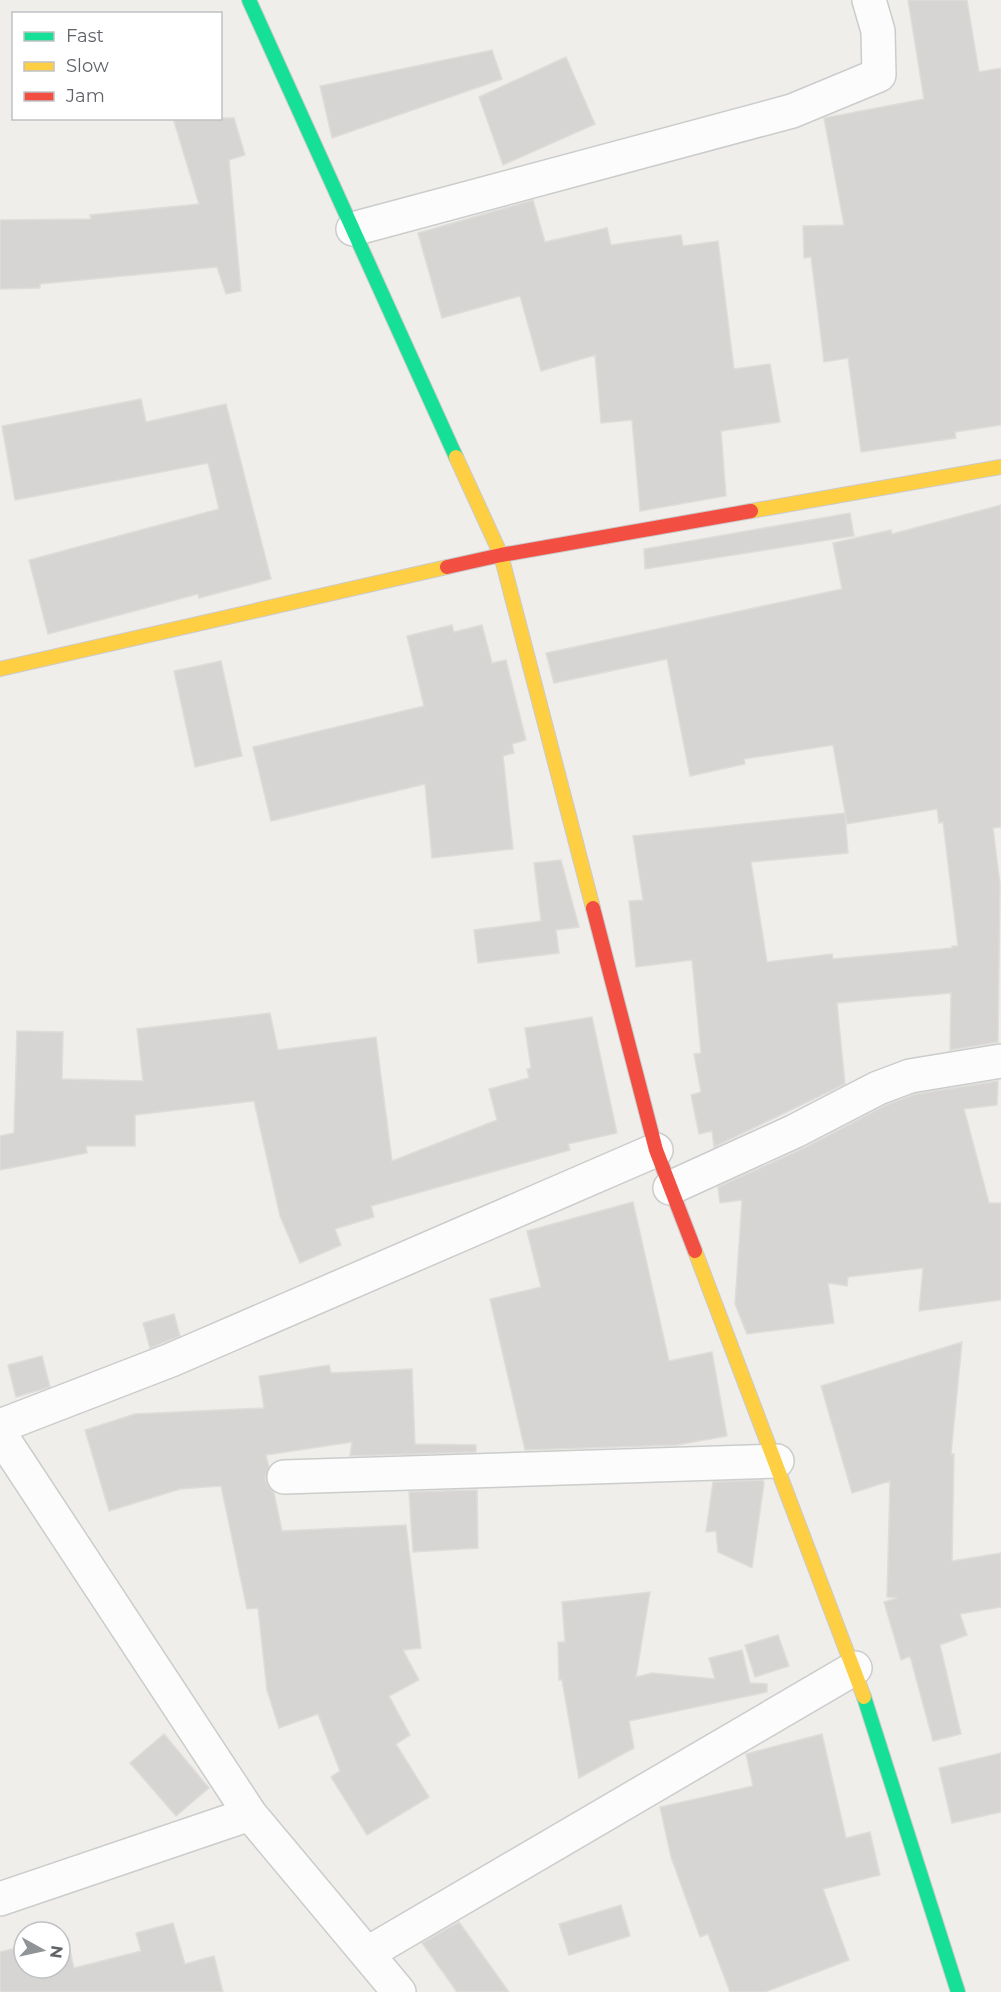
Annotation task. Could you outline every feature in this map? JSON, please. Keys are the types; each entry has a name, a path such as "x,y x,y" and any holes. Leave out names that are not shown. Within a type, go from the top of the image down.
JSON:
{"street":[{"path":"249,0 501,555 656,1150 855,1668 958,1992"},
{"path":"353,229 792,111 879,75 878,30 869,0"},
{"path":"0,669 501,555 1001,467"},
{"path":"670,1188 795,1131 878,1088 910,1076 1001,1061"},
{"path":"0,1426 171,1360 656,1150"},
{"path":"0,1434 250,1814 399,1992"},
{"path":"284,1477 777,1461"},
{"path":"368,1953 855,1668"},
{"path":"0,1899 250,1814"}],"building":[{"path":"908,0 967,0 979,72 1001,68 1001,425 955,432 956,438 861,452 848,358 824,362 811,257 804,258 803,226 844,225 824,118 924,99"},
{"path":"492,50 502,79 332,138 320,86"},
{"path":"566,57 595,124 503,165 479,97"},
{"path":"234,118 245,155 229,160 241,291 226,294 217,267 40,284 40,288 0,289 0,220 91,219 90,215 199,204 174,120"},
{"path":"533,200 545,242 607,228 611,245 681,235 683,246 718,241 734,369 770,364 780,422 721,431 726,496 640,511 632,420 601,423 595,355 541,371 520,296 442,318 418,233"},
{"path":"141,399 146,422 226,404 271,579 199,598 198,594 48,634 29,560 219,509 208,463 15,500 2,426"},
{"path":"1001,505 1001,827 993,828 1000,884 998,1042 950,1050 951,993 837,1003 845,1084 714,1147 712,1131 699,1134 691,1095 701,1092 694,1054 701,1053 692,960 636,967 629,901 643,900 633,836 845,813 848,853 751,862 767,962 832,954 833,959 958,946 943,822 939,823 937,809 847,824 833,745 744,759 745,764 690,776 667,659 554,683 546,653 842,589 833,543 891,530 892,534"},
{"path":"850,513 854,536 645,569 644,549"},
{"path":"452,625 454,632 482,625 492,663 506,660 526,740 512,744 514,753 503,756 513,849 432,858 425,784 271,821 253,747 424,706 407,636"},
{"path":"221,661 242,756 195,767 174,671"},
{"path":"561,860 579,927 556,930 559,953 478,963 474,930 541,921 534,863"},
{"path":"270,1013 278,1050 376,1037 392,1161 497,1120 489,1089 529,1078 527,1069 531,1068 525,1028 592,1017 617,1133 568,1144 570,1150 371,1206 374,1217 335,1229 341,1245 300,1263 280,1216 254,1101 135,1115 135,1146 86,1146 87,1153 0,1170 0,1136 14,1133 17,1031 63,1032 62,1079 143,1081 137,1029"},
{"path":"998,1081 997,1105 964,1109 989,1203 1001,1203 1001,1300 919,1311 923,1268 848,1277 847,1286 828,1283 834,1323 747,1334 735,1304 742,1200 720,1203 718,1187 804,1148 886,1105 915,1094"},
{"path":"633,1202 669,1361 712,1352 727,1436 677,1445 525,1450 490,1299 541,1287 527,1231"},
{"path":"174,1314 180,1336 150,1348 143,1323"},
{"path":"962,1342 951,1454 954,1454 952,1561 1001,1553 1001,1607 960,1614 967,1635 940,1645 961,1734 933,1741 910,1656 901,1660 884,1602 897,1598 887,1597 890,1481 852,1493 821,1386"},
{"path":"42,1356 50,1387 16,1397 8,1365"},
{"path":"329,1365 331,1373 412,1369 415,1444 476,1445 476,1452 350,1456 352,1442 266,1455 269,1467 265,1478 274,1493 282,1531 406,1525 421,1648 403,1650 419,1680 389,1696 410,1735 396,1744 429,1797 367,1835 331,1777 340,1771 318,1714 279,1728 267,1690 258,1608 247,1609 221,1486 180,1489 109,1511 85,1430 135,1414 264,1408 259,1376"},
{"path":"763,1480 752,1568 718,1552 716,1531 706,1532 713,1482"},
{"path":"477,1490 478,1548 413,1552 409,1492"},
{"path":"650,1592 636,1677 652,1673 715,1679 709,1658 742,1650 750,1683 767,1684 767,1692 629,1721 634,1748 579,1778 562,1680 559,1680 558,1642 565,1642 562,1602"},
{"path":"778,1635 789,1666 755,1677 745,1645"},
{"path":"164,1734 209,1788 176,1816 130,1763"},
{"path":"822,1734 846,1838 870,1832 880,1875 823,1889 849,1960 765,1992 730,1992 708,1934 700,1937 671,1857 660,1807 753,1786 746,1754"},
{"path":"1001,1753 1001,1812 952,1823 939,1768"},
{"path":"621,1905 630,1936 569,1955 559,1924"},
{"path":"459,1922 509,1992 457,1992 422,1943"},
{"path":"173,1923 185,1964 214,1956 223,1992 0,1992 0,1952 12,1949 12,1980 72,1980 72,1959 74,1968 141,1951 136,1933"}],"traffic: fast":[{"path":"249,0 456,457"},
{"path":"864,1697 958,1992"}],"traffic: slow":[{"path":"456,457 501,555 593,908"},
{"path":"751,511 1001,467"},
{"path":"0,669 447,567"},
{"path":"695,1251 864,1697"}],"traffic: jam":[{"path":"447,567 501,555 751,511"},
{"path":"593,908 656,1150 695,1251"}]}
